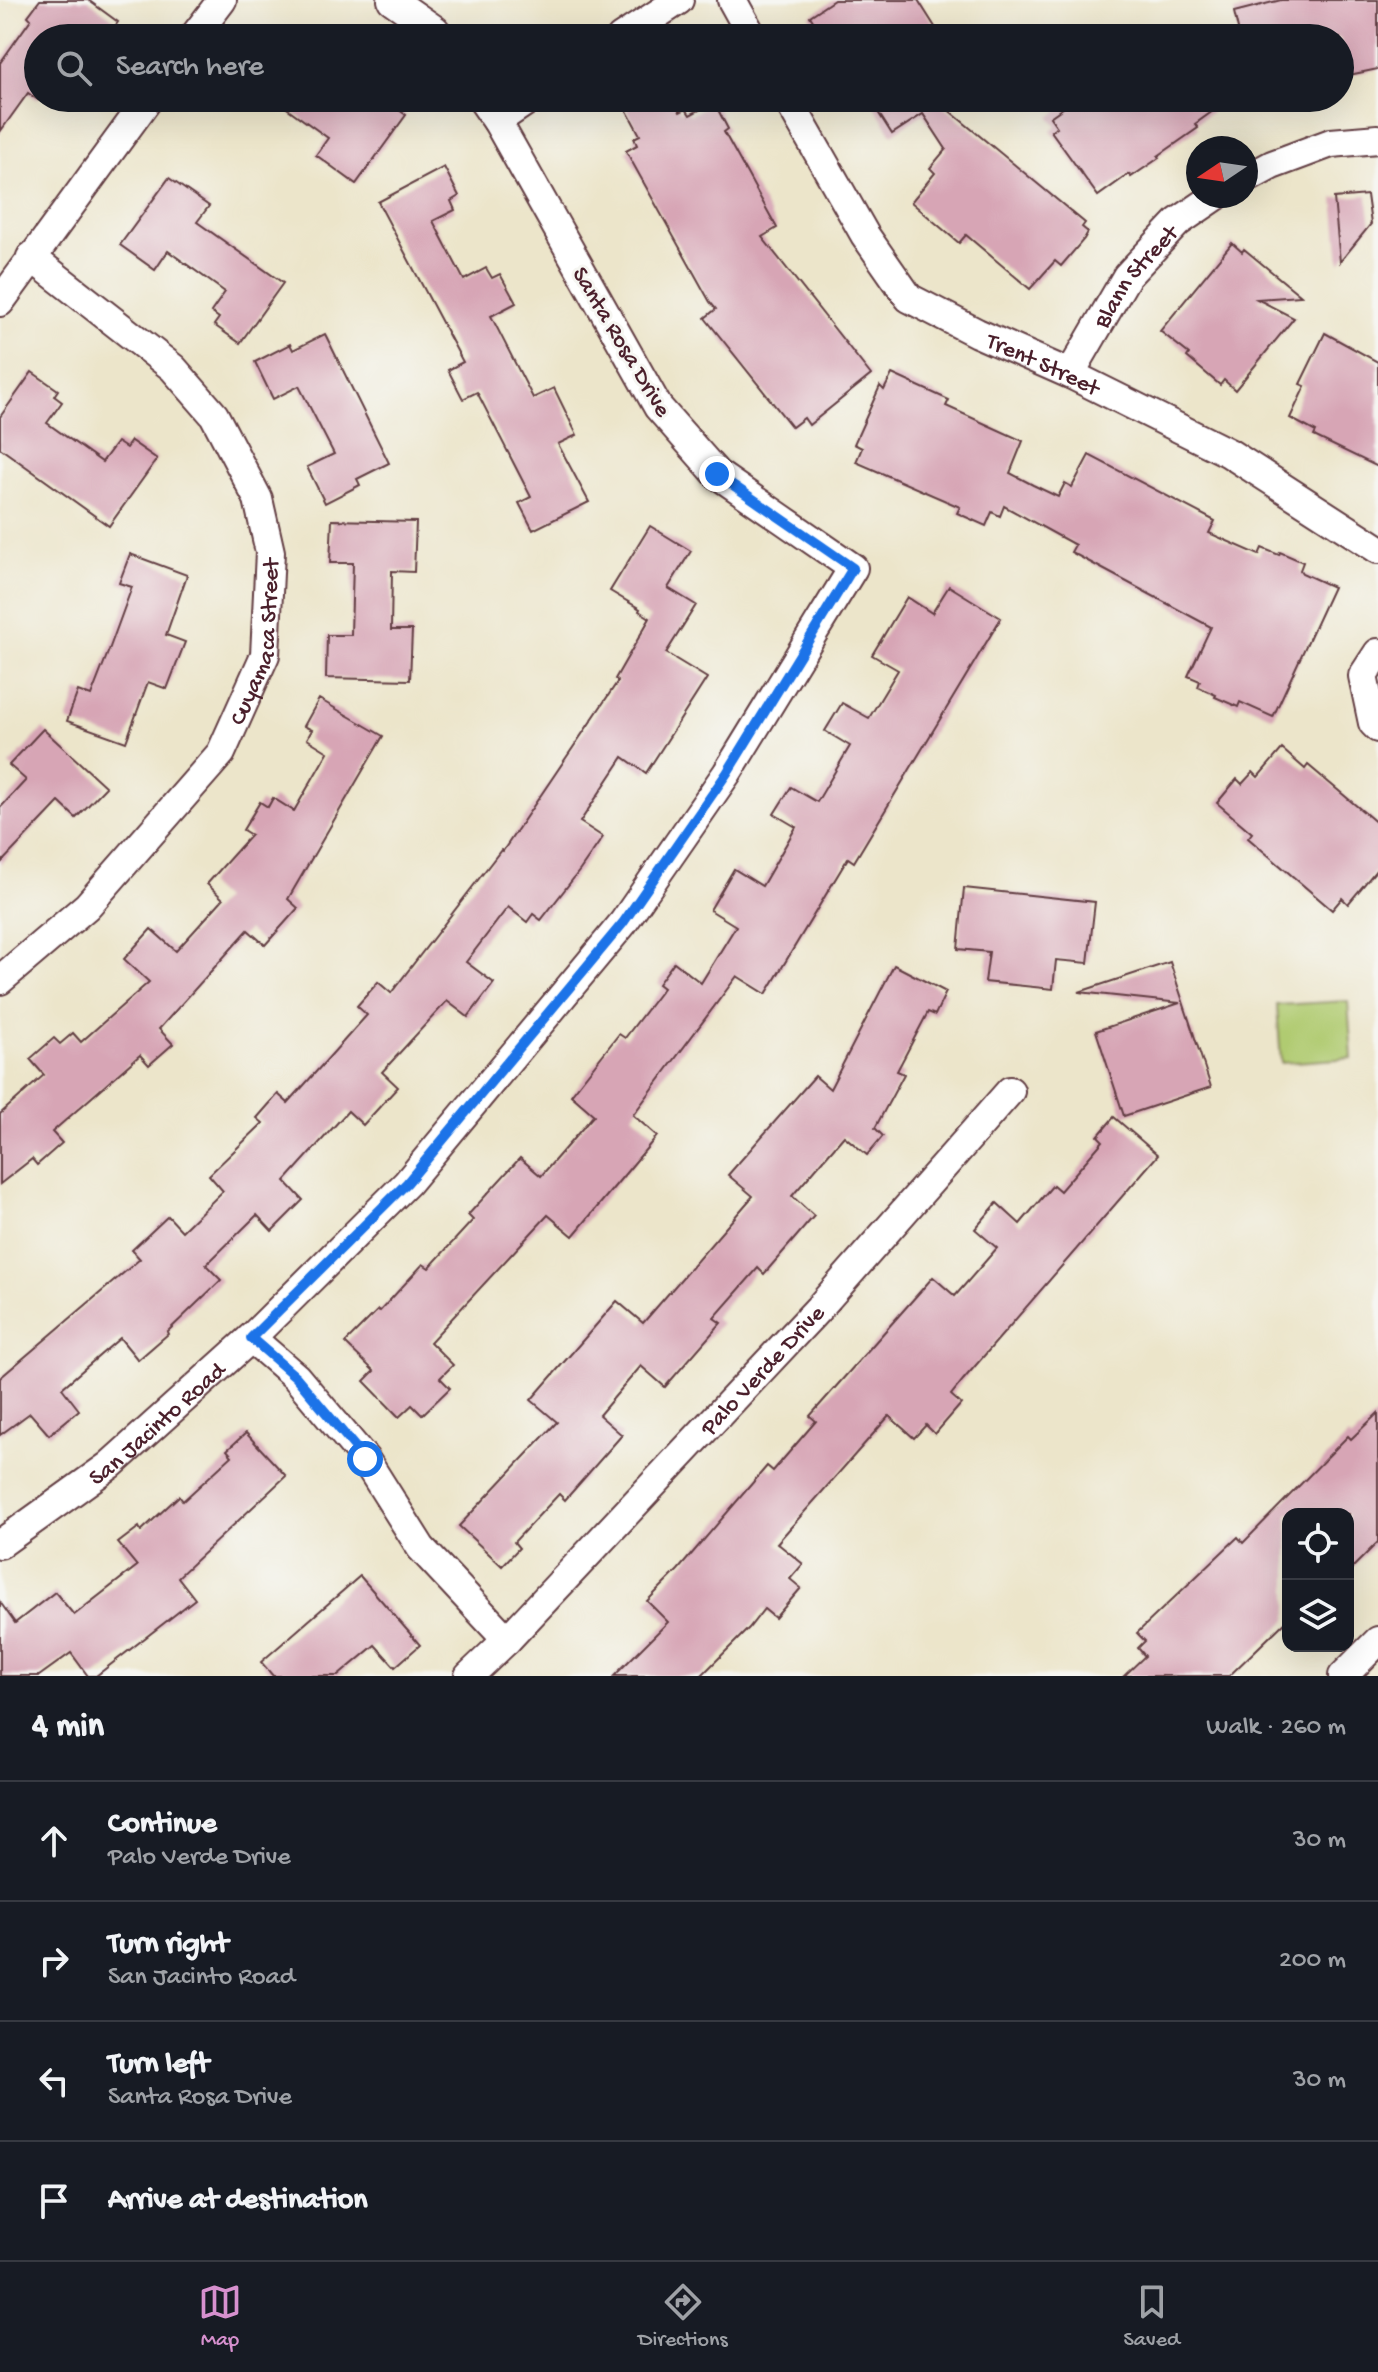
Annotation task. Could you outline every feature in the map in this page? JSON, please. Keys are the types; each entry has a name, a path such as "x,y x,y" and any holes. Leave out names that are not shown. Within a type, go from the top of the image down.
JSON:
{"street":[{"path":"204,24 222,0"},
{"path":"392,0 426,24"},
{"path":"642,24 679,0"},
{"path":"732,0 745,24"},
{"path":"0,302 139,112"},
{"name":"Santa Rosa Drive","path":"491,112 658,407 717,474 853,568"},
{"name":"Trent Street","path":"795,112 865,235 909,298 1229,453 1378,549"},
{"path":"1258,173 1331,143 1378,139"},
{"name":"Blann Street","path":"1070,374 1127,276 1178,222 1198,208"},
{"name":"Cuyamaca Street","path":"0,980 87,906 221,753 265,655 270,552 258,499 214,415 173,368 31,257"},
{"name":"San Jacinto Road","path":"0,1544 110,1465 251,1338 407,1183 623,923 727,773 853,568"},
{"path":"1378,653 1363,676 1373,723 1378,728"},
{"name":"Palo Verde Drive","path":"469,1676 507,1640 818,1309 1010,1091"},
{"path":"251,1338 306,1388 365,1459 421,1548 507,1640"},
{"path":"1343,1676 1378,1641"}],"green space":[{"path":"1348,1001 1352,1058 1281,1063 1277,1005"}],"building":[{"path":"40,0 88,0 118,22 27,24 31,19 28,16"},
{"path":"834,0 918,0 933,24 815,24 810,16"},
{"path":"1281,0 1378,0 1378,69 1354,74 1354,24 1237,24 1234,12"},
{"path":"24,29 24,99 0,132 0,63"},
{"path":"292,112 402,112 406,115 356,184 316,155 328,138"},
{"path":"628,112 688,112 690,115 696,112 719,112 728,129 724,132 777,228 762,237 871,375 809,425 804,418 792,427 705,318 716,309 626,151 637,145 634,138 640,135"},
{"path":"878,112 951,112 1085,223 1082,227 1088,232 1061,266 1055,261 1030,289 966,235 959,243 911,202 935,173 930,168 946,149 923,114 892,134"},
{"path":"1057,112 1212,112 1195,124 1198,128 1159,158 1098,196 1051,131 1057,127 1050,117"},
{"path":"444,167 459,196 451,201 455,210 433,221 464,280 486,268 492,278 500,274 516,303 491,316 533,398 554,388 577,435 558,444 589,502 533,530 519,503 531,497 477,392 463,399 448,370 463,362 378,202"},
{"path":"169,178 209,206 197,222 283,283 240,343 214,325 219,318 211,312 225,292 168,251 155,270 120,245"},
{"path":"1367,195 1371,224 1340,262 1334,198"},
{"path":"1232,243 1242,252 1244,249 1301,296 1257,299 1294,318 1235,390 1224,380 1220,385 1160,331"},
{"path":"1325,333 1378,362 1378,467 1314,436 1316,432 1290,418 1305,386 1300,384"},
{"path":"325,334 389,463 357,479 360,485 325,503 307,467 334,454 299,386 273,399 255,362 290,344 293,350"},
{"path":"32,372 58,390 54,396 62,402 47,423 102,462 117,442 126,448 131,441 157,459 109,526 0,448 0,417"},
{"path":"892,374 949,400 946,406 1023,441 1010,473 1033,485 1058,497 1065,483 1072,487 1089,455 1215,521 1209,533 1259,555 1262,548 1303,562 1302,573 1333,587 1273,717 1240,702 1238,707 1215,697 1198,687 1200,681 1188,676 1211,627 1071,552 1075,545 1004,506 1000,516 992,512 986,526 957,513 960,507 856,462 862,448 854,444 880,386 884,390"},
{"path":"332,520 416,522 414,572 392,571 391,630 412,630 410,680 326,678 327,635 351,635 353,563 330,563"},
{"path":"650,526 691,551 668,588 696,605 666,653 707,678 646,773 623,757 580,822 603,837 580,870 541,920 533,914 527,922 508,907 466,962 494,983 468,1017 447,1001 382,1072 398,1087 363,1125 348,1111 285,1181 303,1200 272,1231 257,1215 206,1265 221,1280 168,1334 138,1360 120,1338 62,1388 79,1410 49,1435 30,1413 0,1435 0,1378 140,1259 132,1250 168,1216 182,1231 223,1191 209,1175 263,1123 257,1118 278,1094 288,1103 367,1015 357,1006 378,982 391,993 503,851 618,681 615,679 650,618 610,591"},
{"path":"130,554 187,575 166,635 185,642 167,689 148,682 126,742 67,721 78,691 91,696 109,650 132,587 119,583"},
{"path":"949,586 1001,618 854,862 848,858 766,994 737,976 633,1115 657,1136 573,1236 548,1215 430,1342 453,1365 440,1378 450,1388 422,1415 412,1405 399,1417 364,1381 374,1371 345,1343 380,1311 423,1264 429,1268 473,1220 468,1215 520,1158 541,1176 594,1115 571,1095 619,1034 625,1038 663,988 658,984 674,962 701,983 736,926 710,910 734,869 762,886 796,827 774,814 791,787 817,802 850,746 825,731 842,703 869,718 898,670 872,655 907,597 932,613"},
{"path":"319,699 383,736 288,899 298,908 265,945 248,930 159,1029 173,1044 149,1065 140,1055 52,1132 62,1143 37,1165 32,1159 0,1184 0,1114 44,1075 30,1059 54,1038 60,1044 73,1033 81,1042 149,982 124,959 151,929 176,951 223,899 207,884 251,835 243,830 260,802 268,807 273,798 294,811 328,752 307,739 312,730 304,726"},
{"path":"43,729 106,787 76,818 59,802 0,864 0,808 26,780 9,765"},
{"path":"1282,749 1305,769 1308,765 1378,824 1378,868 1348,904 1342,898 1332,910 1248,838 1252,833 1217,803 1237,779 1242,784 1253,772 1258,777"},
{"path":"964,888 1095,902 1088,963 1056,960 1053,989 985,982 989,952 958,949"},
{"path":"1170,962 1211,1087 1124,1116 1096,1031 1180,1003 1079,992"},
{"path":"894,965 946,992 935,1015 928,1012 897,1071 904,1074 875,1128 883,1136 867,1155 844,1136 792,1196 814,1216 764,1274 758,1268 714,1318 721,1323 665,1387 641,1366 599,1415 622,1435 565,1500 559,1494 514,1542 519,1548 502,1566 459,1526 557,1422 531,1400 617,1301 643,1323 753,1196 728,1175 815,1076 830,1089"},
{"path":"1114,1117 1158,1155 951,1395 961,1404 935,1434 926,1425 914,1438 889,1416 777,1543 803,1564 790,1579 801,1588 775,1618 764,1609 701,1676 614,1676 668,1622 647,1601 678,1570 767,1466 773,1471 816,1421 810,1416 933,1277 955,1296 997,1248 975,1229 997,1203 1020,1224 1053,1185 1060,1191 1103,1141 1098,1136"},
{"path":"1378,1413 1378,1542 1354,1566 1354,1508 1282,1508 1282,1625 1229,1676 1124,1676 1145,1656 1138,1648 1145,1641 1137,1633 1238,1537 1243,1543 1348,1436 1351,1439"},
{"path":"246,1433 286,1476 178,1577 195,1599 96,1676 88,1676 71,1653 39,1676 0,1676 0,1602 15,1623 55,1592 74,1615 137,1566 118,1543 139,1527 141,1531 179,1496 183,1501 232,1456 227,1450"},
{"path":"360,1576 420,1645 395,1667 375,1645 338,1676 273,1676 261,1662"}],"route":[{"path":"365,1459 296,1377 251,1338 407,1183 623,923 727,773 853,568 717,474"}]}
